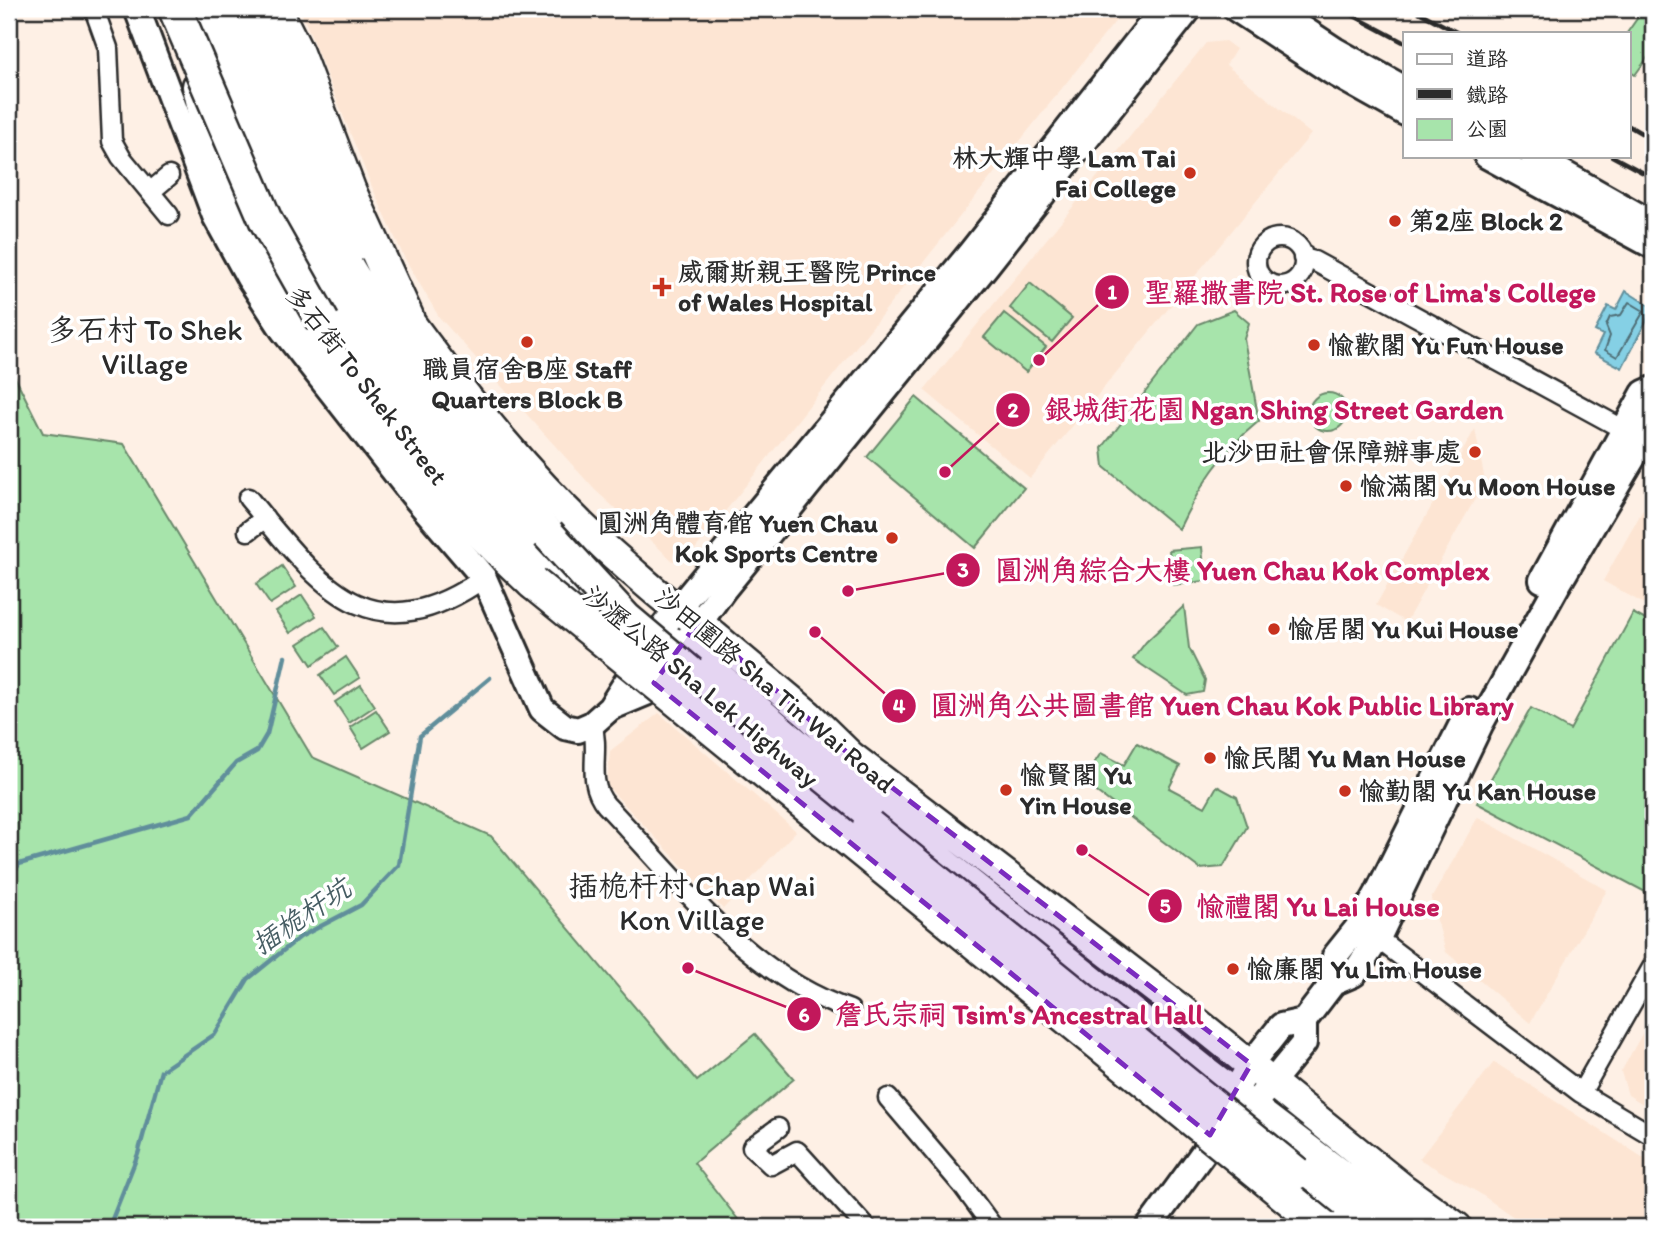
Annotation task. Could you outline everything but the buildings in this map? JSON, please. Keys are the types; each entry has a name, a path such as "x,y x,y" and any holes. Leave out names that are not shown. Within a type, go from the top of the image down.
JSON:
{"highway":[{"name":"沙瀝公路 Sha Lek Highway","path":"176,9 266,220 363,395 436,484 533,583 1324,1227"},
{"path":"188,9 203,107 231,196 270,276 309,332 363,395"},
{"name":"沙瀝公路 Sha Lek Highway","path":"200,9 285,209 369,359 415,421 480,497 532,546 625,619 869,826 1367,1227"},
{"path":"248,9 254,46 277,117 303,180 337,246 376,310 471,443 625,619"},
{"path":"275,9 308,81 350,192 407,317"}],"main road":[{"name":"沙田圍路 Sha Tin Wai Road","path":"221,9 241,77 276,167 315,248 360,321 419,400 501,495 594,582 1244,1100 1410,1227"},
{"name":"沙田圍路 Sha Tin Wai Road","path":"261,9 314,156 365,256 492,431 528,473 597,541 809,715 850,755 1261,1073 1394,1181 1457,1227"}],"street":[{"path":"94,9 107,48 112,141 117,152 169,215"},
{"name":"多石街 To Shek Street","path":"137,9 215,216 249,278 283,331 412,494 484,578 542,709 565,727 578,730 646,693 670,640 688,616"},
{"path":"688,616 1163,9"},
{"path":"688,616 978,276 1189,9"},
{"path":"1236,9 1332,72 1403,112"},
{"path":"1273,9 1335,50 1403,88"},
{"path":"1491,158 1653,246"},
{"path":"1537,158 1653,224"},
{"path":"150,192 169,176"},
{"path":"1303,258 1314,261 1643,435"},
{"path":"1149,1227 1206,1149 1211,1131 1244,1100 1261,1073 1281,1026 1304,1021 1333,983 1354,974 1368,932 1480,724 1643,435 1644,393 1653,389"},
{"path":"248,498 322,583 343,597 372,609 404,612 433,607 484,578"},
{"path":"248,531 265,517"},
{"path":"601,716 593,778 606,805 754,957 800,988 850,1010"},
{"path":"1368,932 1581,1093 1653,1136"},
{"path":"1581,1093 1653,965"},
{"path":"888,1098 962,1185 993,1227"},
{"path":"778,1128 752,1147 771,1165 797,1151 866,1227"}],"highlighted area":[{"path":"698,622 850,755 1251,1064 1210,1135 654,683"}],"shaded area":[{"name":"威爾斯親王醫院 Prince of Wales Hospital","path":"300,9 1125,9 688,558 673,561 595,490 439,317 404,257 372,187"},
{"path":"1225,41 1236,49 1226,65 1311,134 1030,478 924,390 1206,43"},
{"path":"1475,429 1485,481 1406,622 1376,605"},
{"path":"1653,492 1653,609 1603,581"},
{"path":"659,713 796,831 723,909 607,786 610,751"},
{"path":"1478,817 1607,890 1530,1023 1446,952 1431,899"},
{"path":"1653,1014 1653,1110 1628,1095 1621,1072"},
{"path":"1494,1062 1653,1164 1653,1227 1528,1227 1479,1193 1419,1159"}],"green space":[{"path":"1643,10 1653,18 1653,50 1635,75 1630,72 1630,32 1628,32"},
{"path":"1030,283 1072,318 1052,342 1010,308"},
{"path":"1234,310 1249,323 1244,339 1259,421 1213,470 1179,529 1104,467 1102,448 1198,324"},
{"path":"1004,313 1046,347 1026,372 984,337"},
{"path":"9,365 43,433 124,444 312,757 491,836 697,1081 755,1034 794,1079 694,1163 744,1227 9,1227"},
{"path":"1328,393 1341,399 1347,412 1341,425 1328,431 1315,425 1309,412 1315,399"},
{"path":"916,397 1024,488 975,548 867,457"},
{"path":"1202,547 1205,581 1173,585 1169,550"},
{"path":"282,566 296,587 270,604 256,584"},
{"path":"302,595 316,616 290,633 276,612"},
{"path":"1184,606 1189,648 1205,680 1203,692 1187,695 1133,659 1146,642"},
{"path":"1633,613 1653,624 1653,896 1477,803 1531,708 1570,730"},
{"path":"324,627 338,647 312,665 298,644"},
{"path":"346,657 360,678 334,695 320,675"},
{"path":"361,685 375,706 349,723 335,702"},
{"path":"376,710 390,731 363,748 350,727"},
{"path":"1137,743 1180,766 1169,788 1205,807 1217,786 1237,797 1247,827 1223,867 1200,869 1082,781 1101,753 1124,765"}],"water":[{"path":"1626,291 1653,308 1622,368 1594,353 1603,335 1595,331 1608,306 1616,310"}],"waterway":[{"path":"9,882 19,864 191,815 236,763 257,751 267,734 285,657"},
{"name":"插桅杆坑","path":"109,1227 138,1154 161,1071 215,1034 248,979 300,937 361,905 399,865 420,736 490,678"},
{"path":"9,987 9,1001"}],"railway":[{"path":"1341,9 1403,42"},
{"path":"1413,9 1456,32"},
{"path":"1630,127 1653,140"},
{"path":"1616,158 1653,178"}],"place":[{"name":"林大輝中學 Lam Tai Fai College","path":"1190,173"},
{"name":"第2座 Block 2","path":"1395,221"},
{"name":"威爾斯親王醫院 Prince of Wales Hospital","path":"662,287"},
{"name":"職員宿舍B座 Staff Quarters Block B","path":"527,342"},
{"name":"愉歡閣 Yu Fun House","path":"1314,345"},
{"name":"聖羅撒書院 St. Rose of Lima's College","path":"1039,360"},
{"name":"北沙田社會保障辦事處","path":"1475,452"},
{"name":"銀城街花園 Ngan Shing Street Garden","path":"945,472"},
{"name":"愉滿閣 Yu Moon House","path":"1346,486"},
{"name":"圓洲角體育館 Yuen Chau Kok Sports Centre","path":"892,538"},
{"name":"圓洲角綜合大樓 Yuen Chau Kok Complex","path":"848,591"},
{"name":"愉居閣 Yu Kui House","path":"1274,629"},
{"name":"圓洲角公共圖書館 Yuen Chau Kok Public Library","path":"815,632"},
{"name":"愉民閣 Yu Man House","path":"1210,758"},
{"name":"愉賢閣 Yu Yin House","path":"1006,790"},
{"name":"愉勤閣 Yu Kan House","path":"1345,791"},
{"name":"愉禮閣 Yu Lai House","path":"1082,850"},
{"name":"詹氏宗祠 Tsim's Ancestral Hall","path":"688,968"},
{"name":"愉廉閣 Yu Lim House","path":"1233,969"}],"district":[{"name":"多石村 To Shek Village","path":"145,346"},
{"name":"插桅杆村 Chap Wai Kon Village","path":"692,902"}]}
